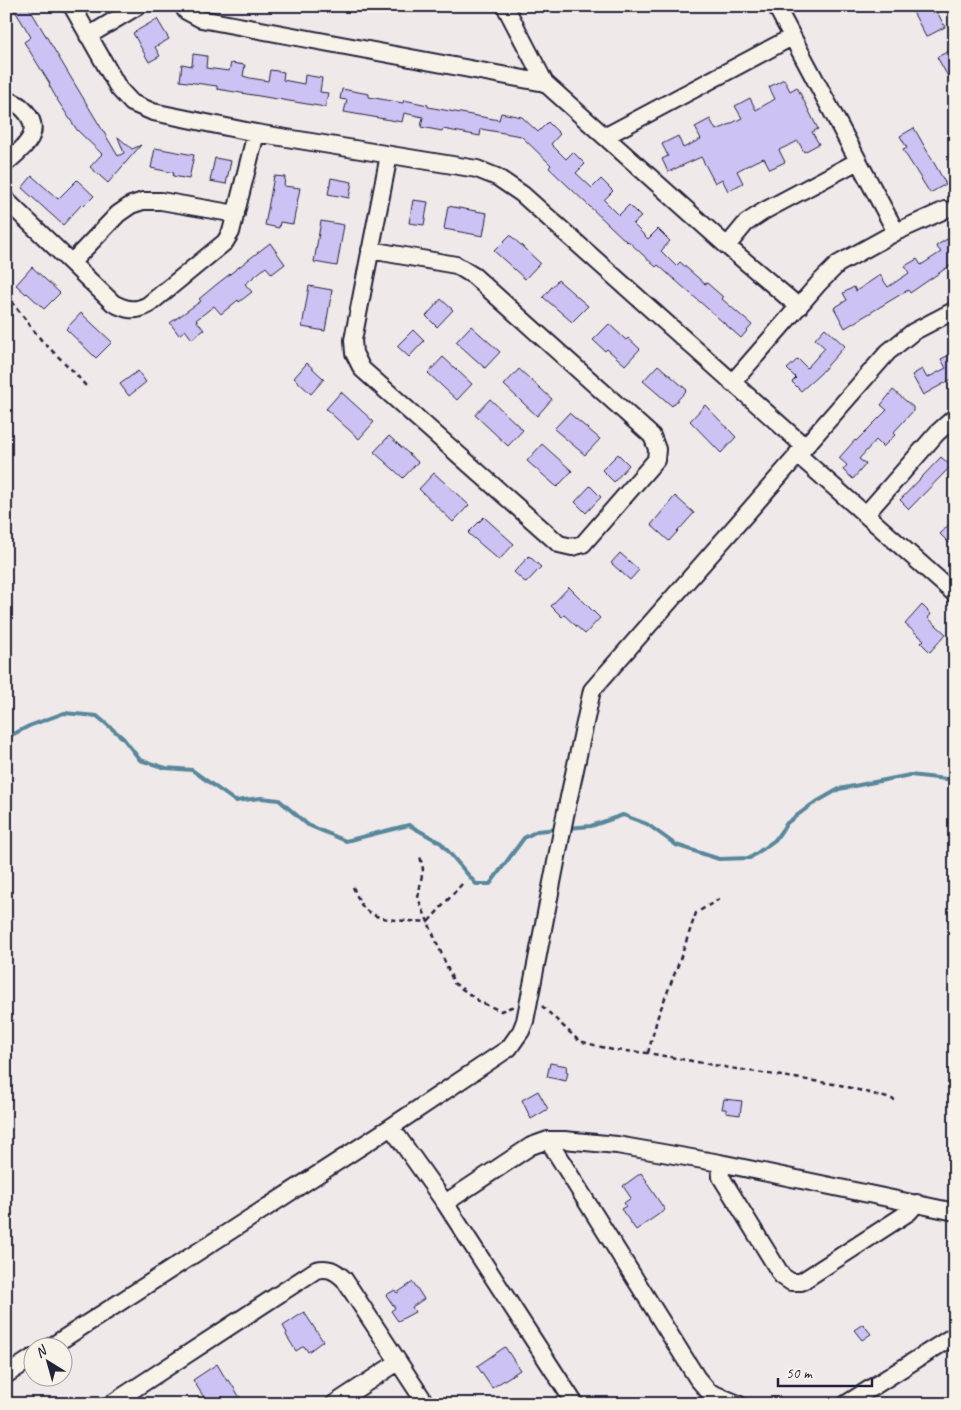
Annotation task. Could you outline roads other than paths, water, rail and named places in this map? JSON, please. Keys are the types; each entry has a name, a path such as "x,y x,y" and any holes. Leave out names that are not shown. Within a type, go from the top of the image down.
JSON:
{"street":[{"path":"72,6 119,89 132,103 153,112 256,133 476,169 497,177 522,194 732,383 866,514 955,594"},
{"path":"88,36 138,6"},
{"path":"183,6 186,11 201,19 545,83"},
{"path":"505,6 545,83 727,246 799,307"},
{"path":"776,6 896,232"},
{"path":"606,136 792,37"},
{"path":"6,101 8,100 20,105 29,116 34,128 31,138 6,163"},
{"path":"6,200 114,303 126,310 139,310 148,305 225,242 231,232 256,133"},
{"path":"370,250 456,265 474,276 652,436 658,449 656,460 583,544 572,547 559,544 362,369 354,354 353,340 370,250 388,155"},
{"path":"727,246 746,223 764,211 858,161"},
{"path":"72,262 118,214 131,205 143,201 161,201 236,214"},
{"path":"732,383 819,283 838,264 896,232 945,210"},
{"path":"64,1338 391,1127 509,1048 521,1031 529,1000 561,835 592,690 801,450 893,348 914,332 955,310"},
{"path":"866,514 937,433 953,420"},
{"path":"391,1127 445,1203 575,1404"},
{"path":"445,1203 531,1146 548,1140 564,1140 617,1145 720,1163 955,1212"},
{"path":"548,1140 697,1378 709,1392 738,1404"},
{"path":"720,1163 721,1177 782,1276 791,1282 801,1282 909,1212 917,1203"},
{"path":"111,1404 316,1270 326,1268 336,1271 344,1279 426,1404"},
{"path":"846,1404 955,1335"},
{"path":"334,1404 398,1362"},
{"path":"6,1375 22,1365"}],"waterway":[{"path":"6,738 29,726 64,713 97,716 123,738 140,760 166,768 192,770 235,801 261,798 279,800 308,825 346,841 409,825 441,843 476,884 490,884 524,838 537,831 558,829"},
{"path":"568,828 591,826 623,815 647,824 676,845 719,859 750,858 775,840 787,823 811,805 839,789 910,775 955,780"}]}
